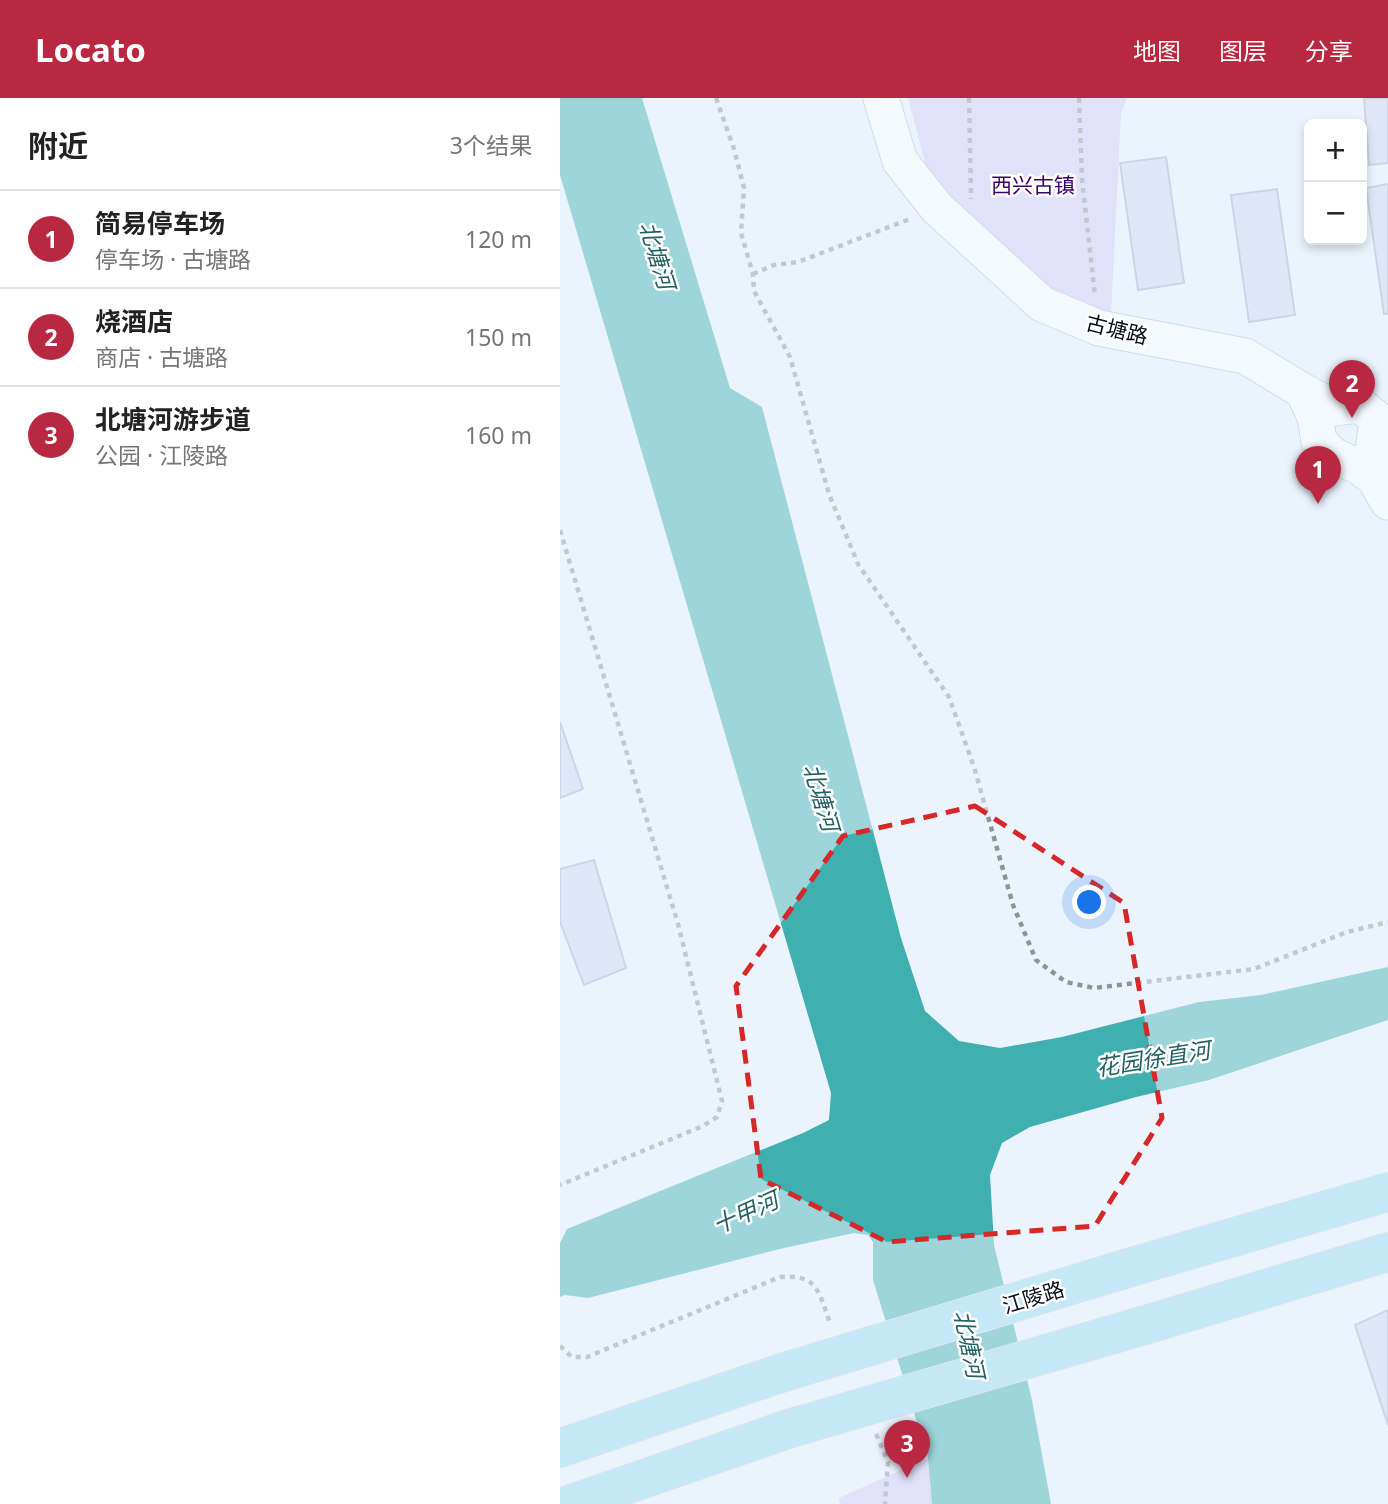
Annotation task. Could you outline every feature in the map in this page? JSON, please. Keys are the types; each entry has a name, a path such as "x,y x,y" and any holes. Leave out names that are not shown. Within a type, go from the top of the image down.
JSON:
{"main road":[{"name":"江陵路","path":"560,1448 778,1374 1388,1192"},
{"path":"571,1504 788,1429 1388,1252"}],"street":[{"name":"古塘路","path":"881,98 900,161 937,208 1042,303 1099,328 1245,356 1335,408 1360,405 1382,420"},
{"path":"1303,391 1315,417 1319,441 1334,456 1359,466 1374,478 1388,502"},
{"path":"1382,420 1373,452 1388,494"}],"path":[{"path":"716,98 744,188 741,233 753,274 754,290 790,356 829,494 858,564 949,697 974,767 1013,905 1036,960 1066,982 1094,988 1254,970 1347,932 1388,922"},
{"path":"969,98 972,242"},
{"path":"1079,98 1082,179 1099,328"},
{"path":"753,274 774,265 798,262 937,208"},
{"path":"560,530 678,924 722,1101 718,1117 703,1126 560,1185"},
{"path":"560,1346 572,1357 587,1357 780,1277 800,1276 814,1284 835,1335"},
{"path":"872,1424 888,1462 885,1504"}],"highlighted area":[{"path":"975,806 1124,903 1162,1118 1095,1226 887,1242 761,1179 736,986 843,836"}],"green space":[{"name":"西兴古镇","path":"908,98 1127,98 1121,114 1111,316 1004,275 937,208"},
{"path":"928,1458 932,1504 840,1504 839,1498"}],"water":[{"path":"560,98 642,98 730,388 762,407 901,938 925,1011 959,1041 1000,1048 1062,1037 1199,1002 1261,995 1388,967 1388,1020 1209,1080 1030,1127 1002,1143 990,1175 994,1245 1032,1400 1051,1504 932,1504 928,1458 873,1280 873,1242 868,1235 854,1233 784,1248 588,1298 565,1295 560,1297 560,1243 567,1229 829,1120 831,1093 560,175"}],"building":[{"path":"1364,98 1388,98 1388,163 1369,165"},
{"path":"1166,157 1184,283 1138,290 1120,163"},
{"path":"1388,184 1388,314 1384,314 1367,188"},
{"path":"1277,189 1295,315 1249,322 1231,195"},
{"path":"560,722 583,789 560,798"},
{"path":"594,860 626,968 584,985 560,922 560,869"},
{"path":"1388,1310 1388,1425 1355,1325"}],"place":[{"name":"烧酒店","path":"1352,418"},
{"name":"简易停车场","path":"1318,504"},
{"name":"北塘河游步道","path":"907,1478"}],"water label":[{"name":"北塘河","path":"658,255"},
{"name":"北塘河","path":"822,797"},
{"name":"花园徐直河","path":"1153,1058"},
{"name":"十甲河","path":"745,1212"},
{"name":"北塘河","path":"970,1344"}]}
